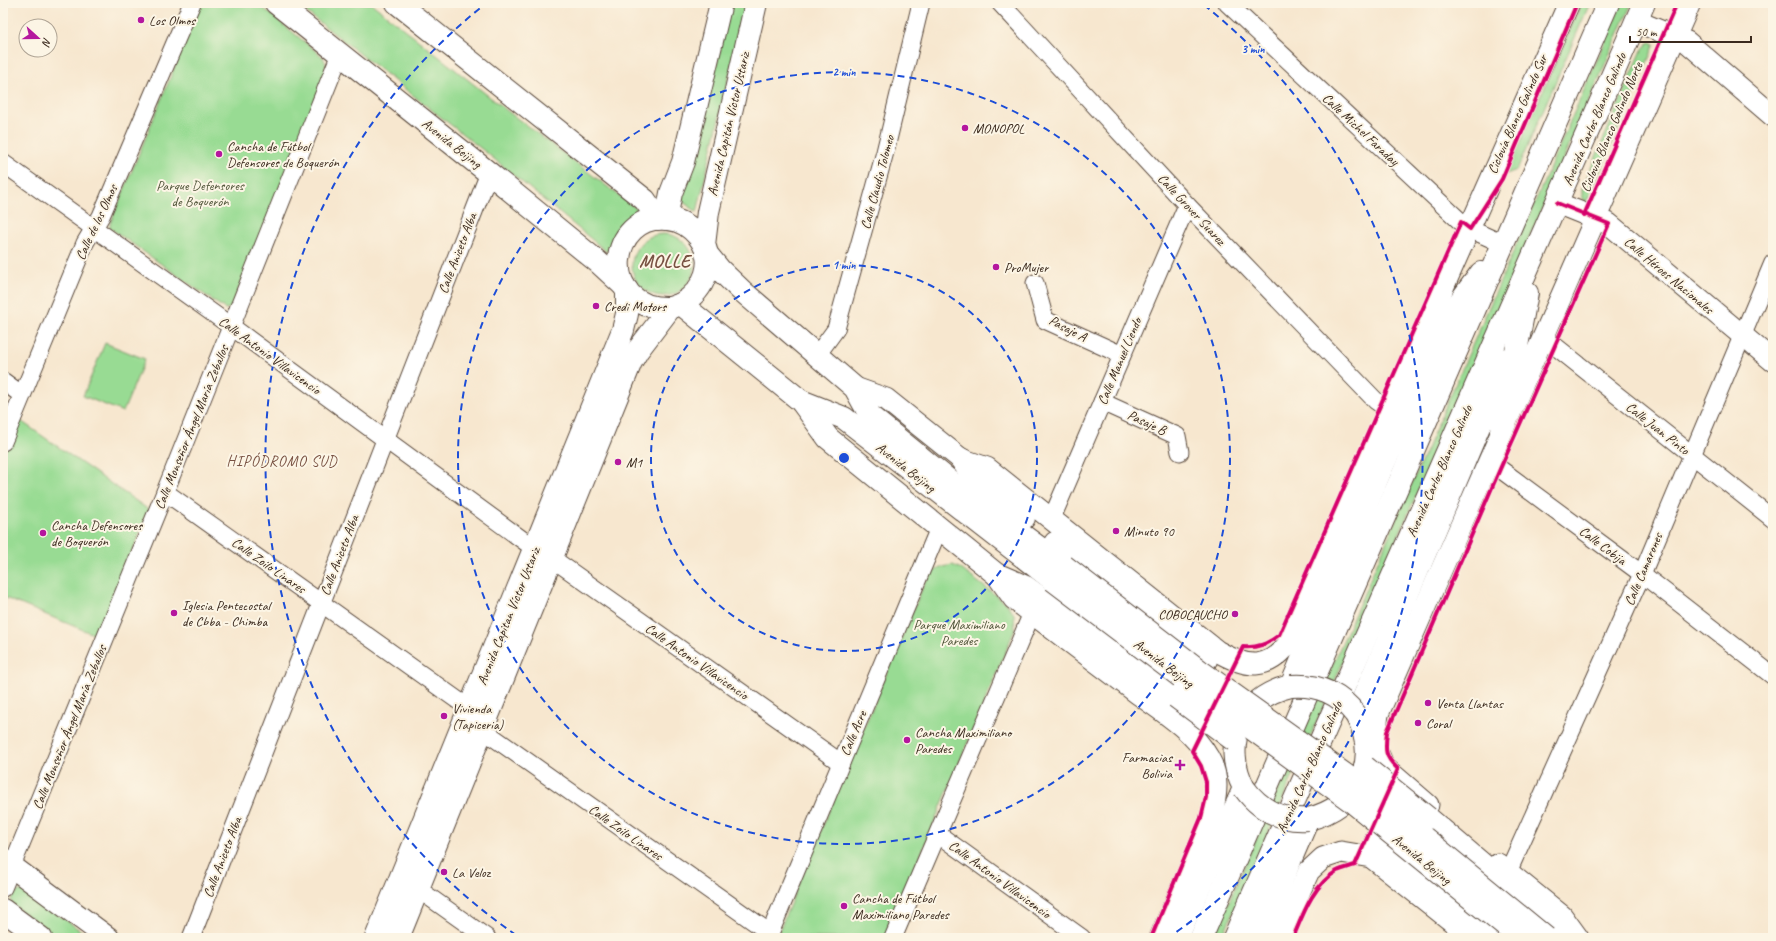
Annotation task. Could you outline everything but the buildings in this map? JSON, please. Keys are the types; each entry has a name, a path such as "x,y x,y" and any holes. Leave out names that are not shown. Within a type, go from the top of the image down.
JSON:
{"main road":[{"name":"Avenida Beijing","path":"276,3 489,173 598,262 626,288"},
{"path":"397,3 645,200 662,219"},
{"path":"662,219 684,162 721,3"},
{"name":"Avenida Capitán Víctor Ustariz","path":"705,249 708,212 756,3"},
{"path":"1201,938 1608,3"},
{"name":"Avenida Carlos Blanco Galindo","path":"1234,938 1640,12"},
{"path":"662,219 688,226 700,238 705,249 707,271 703,283 695,294 676,306 649,306 633,297 621,279 618,263 621,246 630,232 644,223 662,219"},
{"path":"1404,377 1503,244"},
{"path":"1291,686 1380,472 1422,381 1503,244"},
{"name":"Avenida Beijing","path":"705,249 720,270 742,291 855,388 871,417 951,482 1189,683 1350,800 1520,938"},
{"path":"1501,431 1534,256"},
{"path":"1356,715 1484,415 1534,256"},
{"name":"Avenida Capitan Víctor Ustariz","path":"376,938 408,885 483,730 623,330 627,314 626,288"},
{"name":"Avenida Beijing","path":"676,306 801,401 844,418 940,494 1059,573 1200,671 1360,786 1546,938"},
{"name":"Avenida Capitan Víctor Ustariz","path":"398,938 408,885 470,709 544,554 631,362 638,350 676,306"},
{"name":"Avenida Beijing","path":"801,401 828,438 996,574"},
{"path":"961,460 974,478 1212,655 1260,699"},
{"path":"996,574 1026,587 1235,741"},
{"path":"1291,686 1309,686 1329,692 1346,703 1356,715 1366,741 1365,767 1361,780 1354,792 1337,808 1321,816 1308,819 1288,818 1268,811 1256,802 1244,788 1236,770 1234,750 1235,741 1243,719 1260,699 1277,690 1291,686"},
{"path":"1365,767 1426,810 1554,925 1574,938"},
{"path":"1177,938 1244,788"},
{"path":"1337,808 1398,856 1489,938"},
{"path":"1257,938 1308,819"},
{"path":"7,864 108,938"},
{"path":"3,910 41,938"}],"street":[{"name":"Calle de los Olmos","path":"3,442 85,243 94,230 192,3"},
{"name":"Calle Claudio Tolomeo","path":"817,355 836,329 885,152 921,3"},
{"name":"Calle Grover Suarez","path":"1000,3 1187,205 1376,401 1389,410"},
{"name":"Calle Michel Faraday","path":"1227,3 1470,229 1503,244"},
{"path":"1389,410 1569,3"},
{"path":"1426,810 1384,767 1378,753 1375,736 1378,714 1540,342 1602,222 1674,38 1690,3"},
{"path":"1640,12 1674,38 1687,42 1773,116"},
{"name":"Calle Monseñor Ángel María Zeballos","path":"3,888 7,864 165,492 340,54"},
{"name":"Calle Antonio Villavicencio","path":"3,163 94,230 232,327 544,554 841,763"},
{"name":"Calle Aniceto Alba","path":"191,938 489,173"},
{"name":"Calle Héroes Nacionales","path":"1557,203 1602,222 1773,361"},
{"name":"Calle Manuel Liendo","path":"1052,518 1187,205"},
{"name":"Calle Camarones","path":"1508,872 1642,574 1773,263"},
{"name":"Pasaje A","path":"1035,283 1045,320 1122,355"},
{"name":"Calle Juan Pinto","path":"1540,342 1555,346 1773,519"},
{"path":"3,381 22,395"},
{"name":"Avenida Beijing","path":"855,388 886,399 961,460 987,468 1052,518 1212,655 1236,662 1262,664 1281,654 1291,640 1389,410"},
{"name":"Pasaje B","path":"1102,402 1177,436 1180,452"},
{"name":"Calle Cobija","path":"1488,464 1500,469 1642,574 1773,676"},
{"name":"Calle Zoilo Linares","path":"165,492 470,709"},
{"name":"Calle Acre","path":"769,935 939,528"},
{"name":"Avenida Beijing","path":"996,574 1014,599 1170,718 1197,741 1209,758 1217,779 1217,794 1212,816 1160,938"},
{"path":"893,938 1032,613"},
{"path":"1170,718 1180,715 1194,706 1205,693 1215,673 1212,655"},
{"name":"Calle Zoilo Linares","path":"483,730 769,935"},
{"path":"1371,857 1374,839 1383,822 1397,807 1414,800 1508,872 1562,916 1578,938"},
{"name":"Calle Antonio Villavicencio","path":"938,835 1082,938"},
{"path":"1278,938 1309,871 1323,858 1341,852 1371,857 1473,938"},
{"path":"408,885 487,938"}],"green space":[{"name":"Parque Defensores de Boquerón","path":"201,3 257,3 323,57 326,64 325,75 231,308 225,309 110,228 110,224"},
{"path":"295,3 371,3 510,113 641,212 616,233 607,252 488,154"},
{"path":"731,3 746,3 697,212 679,199 691,176"},
{"path":"1582,3 1590,3 1517,170 1506,174"},
{"path":"1622,3 1632,3 1222,938 1213,938"},
{"path":"1651,42 1655,44 1586,203 1582,196 1582,189 1642,50"},
{"path":"663,234 675,237 685,243 691,253 694,265 691,277 685,287 675,293 663,296 651,293 641,287 635,277 632,265 635,253 641,243 651,237"},
{"path":"105,343 145,359 123,412 83,396"},
{"path":"18,419 149,510 98,636 3,597 3,457"},
{"name":"Parque Maximiliano Paredes","path":"953,565 961,569 1007,604 1014,614 1015,629 886,938 776,938 925,582 930,575 937,570"},
{"path":"24,890 91,938 59,938 14,906 11,901 13,896 17,892"}],"cycle path":[{"name":"Ciclovía Blanco Galindo Sur","path":"1151,938 1201,818 1206,797 1206,782 1201,766 1192,751 1243,647 1262,645 1279,635 1461,222 1470,229 1502,179 1577,3"},
{"name":"Ciclovía Blanco Galindo Norte","path":"1584,215 1677,3"},
{"path":"1293,938 1310,901 1321,884 1337,871 1355,865 1398,769 1390,760 1386,752 1387,732 1500,469 1609,224 1557,203"}],"place":[{"name":"Los Olmos","path":"141,20"},
{"name":"MONOPOL","path":"965,128"},
{"name":"Cancha de Fútbol Defensores de Boquerón","path":"219,154"},
{"name":"ProMujer","path":"996,267"},
{"name":"Credi Motors","path":"596,306"},
{"name":"M1","path":"618,462"},
{"name":"Minuto 90","path":"1116,531"},
{"name":"Cancha Defensores de Boquerón","path":"43,533"},
{"name":"Iglesia Pentecostal de Cbba - Chimba","path":"174,613"},
{"name":"COBOCAUCHO","path":"1235,614"},
{"name":"Venta Llantas","path":"1428,703"},
{"name":"Vivienda (Tapiceria)","path":"444,716"},
{"name":"Coral","path":"1418,723"},
{"name":"Cancha Maximiliano Paredes","path":"907,740"},
{"name":"Farmacias Bolivia","path":"1180,765"},
{"name":"La Veloz","path":"444,872"},
{"name":"Cancha de Fútbol Maximiliano Paredes","path":"844,906"}],"district":[{"name":"MOLLE","path":"665,261"},
{"name":"HIPÓDROMO SUD","path":"282,461"}]}
